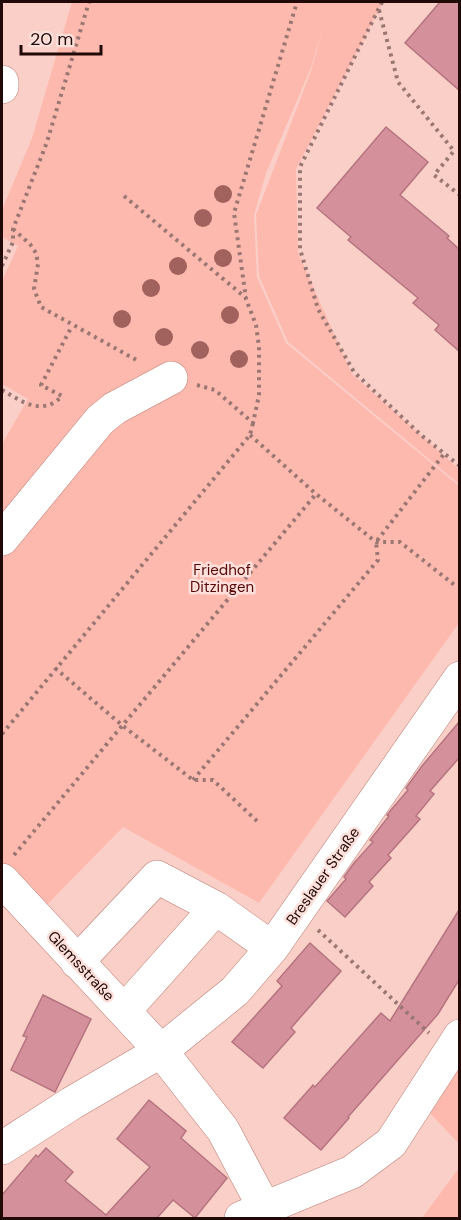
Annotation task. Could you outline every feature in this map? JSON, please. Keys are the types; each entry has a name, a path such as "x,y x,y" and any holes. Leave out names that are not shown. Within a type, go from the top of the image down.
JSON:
{"street":[{"path":"2,539 100,420 115,408 171,378"},
{"name":"Breslauer Straße","path":"2,1148 72,1103 161,1052 235,991 272,948 459,678"},
{"name":"Glemsstraße","path":"5,870 77,962 161,1052"},
{"path":"77,962 157,877 216,908 272,948"},
{"path":"124,1011 216,908"},
{"path":"161,1052 223,1130 253,1214 352,1172 391,1143 454,1044"}],"path":[{"path":"2,266 13,242 13,229 47,142 89,2"},
{"path":"2,734 250,435 259,395 259,347 256,325 246,299 234,213 297,2"},
{"path":"382,2 300,167 300,249 318,309 354,372 421,435 459,466"},
{"path":"378,9 398,82 454,151 434,175 459,195"},
{"path":"124,196 246,299"},
{"path":"13,229 30,243 36,253 38,264 34,289 41,307 72,326 171,378 215,390 253,423"},
{"path":"2,390 35,407 47,406 58,400 62,396 41,385 72,326"},
{"path":"250,435 316,494 376,542 400,542 457,587"},
{"path":"193,780 378,560 376,542 444,454"},
{"path":"5,870 316,494"},
{"path":"56,668 123,726 193,780 213,780 257,821"},
{"path":"331,942 454,1044"}],"green space":[{"name":"Friedhof Ditzingen","path":"72,2 383,2 296,169 298,253 352,374 459,469 459,484 288,342 259,276 256,215 311,71 324,25 310,70 266,173 254,215 257,277 286,343 459,486 459,623 259,903 123,827 31,921 2,906 2,444 28,399 2,384 2,281 18,246 2,237 2,210 32,138"},
{"path":"459,1065 459,1144 430,1113"},
{"path":"459,1168 459,1218 422,1218"}],"building":[{"path":"440,2 459,2 459,90 405,43"},
{"path":"386,127 428,162 400,195 449,236 447,238 459,249 459,351 435,330 439,325 413,303 418,298 348,240 351,237 317,208"},
{"path":"459,722 459,758 430,791 434,794 416,816 420,819 388,855 391,858 369,882 373,886 345,917 327,901 346,879 344,877 354,863 373,842 370,840 408,790 406,788 422,766"},
{"path":"459,910 459,980 438,1014 321,1150 284,1118 381,1013 390,1021"},
{"path":"310,943 341,971 291,1028 295,1032 263,1068 232,1042 282,986 277,981"},
{"path":"43,995 91,1019 55,1092 11,1070 27,1037 23,1036"},
{"path":"149,1100 186,1131 181,1138 227,1178 195,1218 173,1200 157,1218 2,1218 2,1195 36,1155 38,1157 46,1148 73,1172 65,1181 106,1215 150,1167 117,1139"}]}
